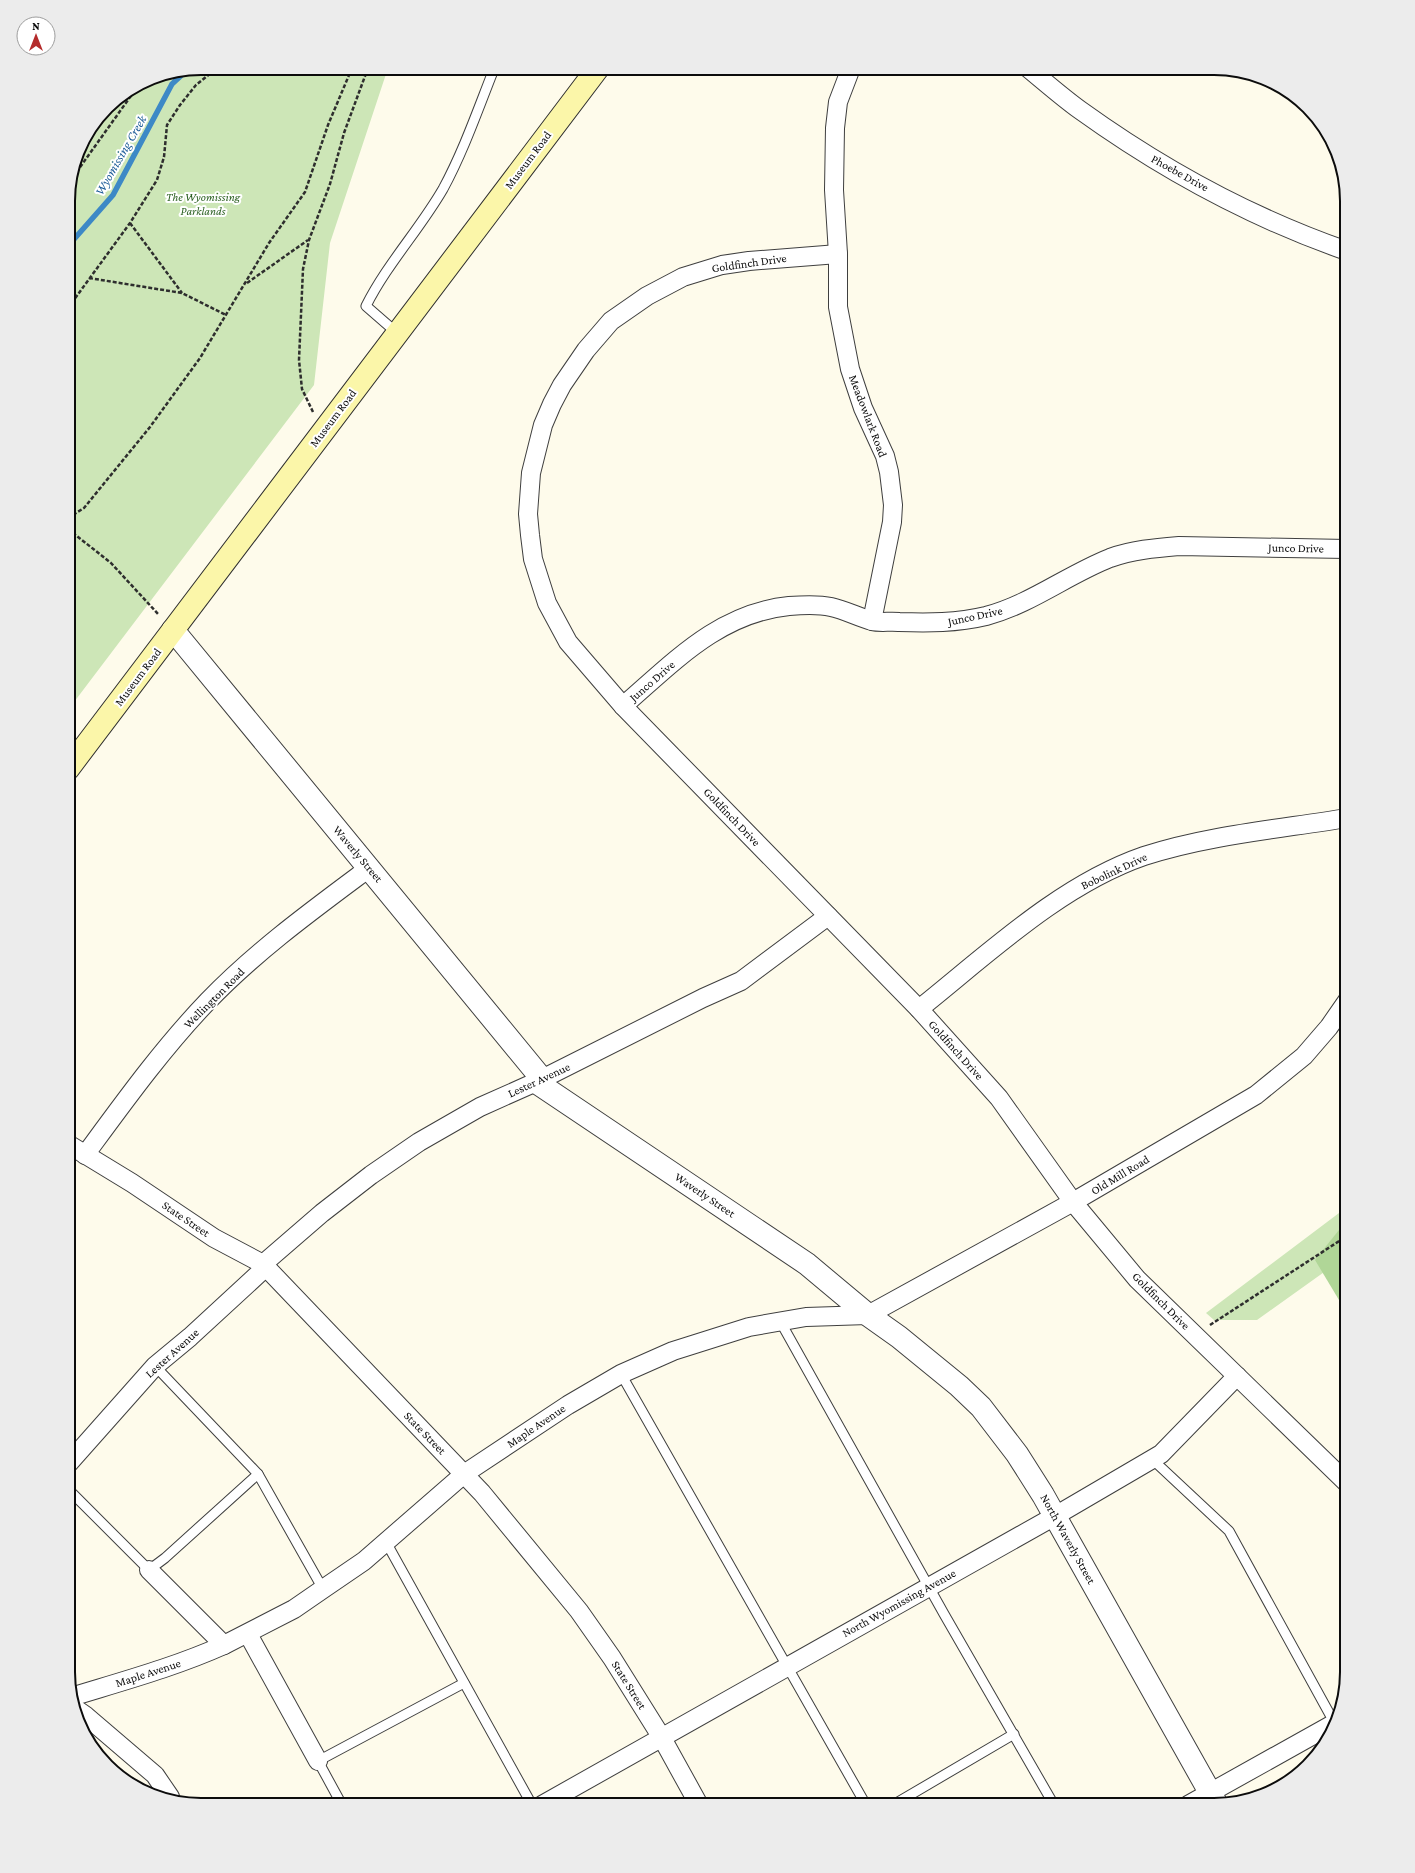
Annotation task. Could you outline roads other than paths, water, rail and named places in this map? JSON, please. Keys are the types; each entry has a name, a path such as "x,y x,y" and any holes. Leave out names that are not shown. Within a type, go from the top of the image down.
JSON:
{"main road":[{"name":"Museum Road","path":"75,760 593,75"}],"street":[{"name":"Meadowlark Road","path":"848,75 838,102 835,128 834,183 838,254 838,307 845,349 864,408 885,456 892,487 892,522 872,621"},
{"name":"Phoebe Drive","path":"1036,75 1079,110 1179,174 1286,228 1340,248"},
{"name":"Goldfinch Drive","path":"838,254 749,261 722,265 683,277 663,286 611,322 574,366 552,404 535,452 531,473 528,514 533,559 547,603 568,642 623,706 919,1009 999,1098 1073,1202 1137,1279 1340,1476"},
{"name":"Junco Drive","path":"623,706 688,650 712,632 732,621 753,613 777,607 802,605 829,606 872,621 938,623 985,616 1028,601 1110,558 1152,548 1178,546 1340,549"},
{"name":"Waverly Street","path":"173,630 369,868 539,1081 808,1264 868,1315"},
{"name":"Bobolink Drive","path":"919,1009 1048,906 1088,882 1114,869 1143,857 1206,840 1340,819"},
{"name":"Wellington Road","path":"85,1155 144,1075 209,1000 261,952 314,909 369,868"},
{"name":"Lester Avenue","path":"75,1456 155,1366 190,1337 265,1266 353,1189 419,1142 480,1107 539,1081 703,998 741,981 828,916"},
{"name":"Old Mill Road","path":"868,1315 1073,1202 1256,1095 1304,1056 1329,1027 1340,1011"},
{"name":"State Street","path":"75,1149 132,1183 214,1238 265,1266 464,1474 539,1560 612,1658 662,1738 695,1798"},
{"name":"Maple Avenue","path":"77,1695 198,1656 248,1634 294,1609 364,1561 464,1474 568,1405 621,1374 673,1351 711,1338 780,1321 806,1316 868,1315"},
{"name":"North Waverly Street","path":"868,1315 899,1337 981,1407 1017,1454 1055,1516 1212,1798"},
{"name":"North Wyomissing Avenue","path":"555,1798 1055,1516 1152,1459 1176,1440 1237,1376"},
{"path":"149,1570 224,1645"},
{"path":"248,1634 318,1761"},
{"path":"83,1714 155,1775 168,1793"},
{"path":"1215,1798 1327,1727"}],"lane":[{"path":"397,333 366,306 376,287 443,189 464,145 492,75"},
{"path":"780,1321 930,1586 944,1614 1050,1798"},
{"path":"155,1366 258,1474 323,1589"},
{"path":"621,1374 862,1798"},
{"path":"1152,1459 1229,1531 1330,1718"},
{"path":"75,1496 149,1570 165,1558 258,1474"},
{"path":"386,1542 528,1798"},
{"path":"338,1798 318,1761 464,1683"},
{"path":"905,1798 1014,1734"}],"waterway":[{"name":"Wyomissing Creek","path":"75,238 113,195 172,84 180,77"}],"park label":[{"name":"The Wyomissing Parklands","path":"203,204"}]}
